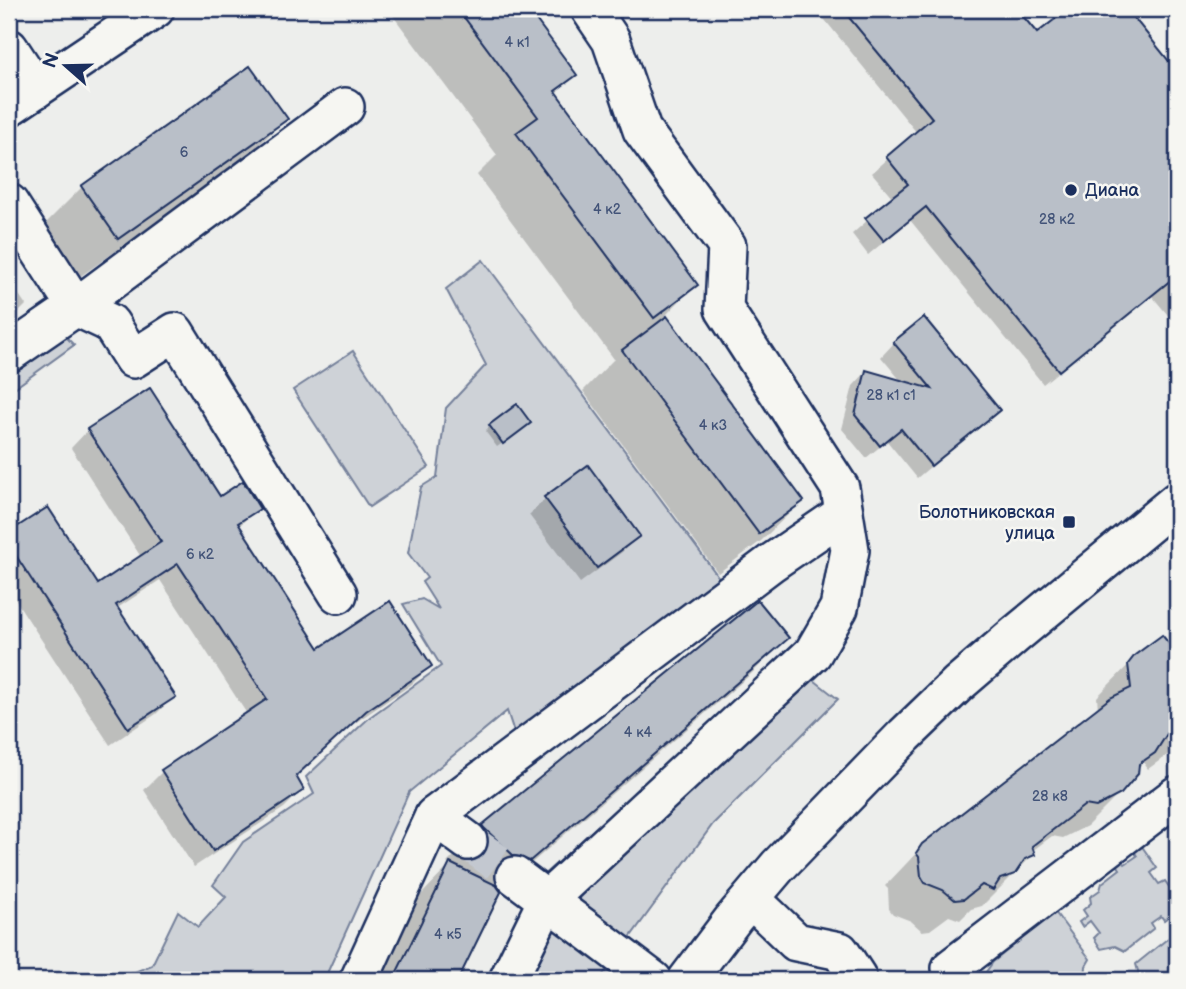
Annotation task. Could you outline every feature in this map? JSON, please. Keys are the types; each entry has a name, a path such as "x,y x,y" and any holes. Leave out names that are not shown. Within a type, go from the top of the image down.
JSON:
{"street":[{"path":"9,48 22,98 155,9"},
{"path":"508,980 547,900 813,653 839,607 850,550 841,488 724,309 727,246 642,130 611,40 590,9"},
{"path":"9,353 76,307 345,107"},
{"path":"9,203 76,307 110,323 133,359 175,332 338,594"},
{"path":"687,980 778,866 958,684 1177,501"},
{"path":"359,980 433,816 771,563 844,513"},
{"path":"950,967 1177,794"},
{"path":"433,816 468,841"},
{"path":"514,876 653,980"},
{"path":"751,899 796,942 840,951 857,980"}],"shaded area":[{"path":"483,260 720,579 516,738 507,711 409,792 324,980 87,980 125,976 152,965 178,911 198,927 226,897 213,885 243,842 314,794 306,777 370,717 441,666 403,604 422,599 439,609 422,582 427,578 408,553 421,487 437,477 446,408 486,365 446,289"},
{"path":"40,310 74,345 9,392 9,332"},
{"path":"353,351 429,467 369,507 293,390"},
{"path":"786,658 838,699 713,824 599,980 489,980 541,877"},
{"path":"1141,845 1157,868 1151,873 1159,884 1165,881 1177,898 1177,910 1164,920 1161,916 1151,923 1154,928 1125,951 1115,946 1101,949 1094,938 1099,933 1090,921 1082,927 1079,922 1087,916 1083,910 1091,903 1090,897 1100,890 1102,883 1120,869 1116,863 1121,859 1125,864 1137,856 1134,851"},
{"path":"1055,912 1090,959 1086,966 1085,980 987,980 986,972 993,962"},
{"path":"1177,931 1177,980 1137,980 1139,975 1136,964"}],"building":[{"path":"458,9 528,9 577,75 555,91 698,285 654,318 516,133 538,117"},
{"path":"842,9 1017,9 1037,33 1068,9 1127,9 1177,71 1177,275 1059,371 926,207 884,241 865,218 908,184 886,157 932,118"},
{"path":"250,66 288,119 118,239 81,186"},
{"path":"667,316 804,501 759,534 622,350"},
{"path":"924,317 1000,410 931,466 901,429 880,446 855,415 866,370 932,389 893,342"},
{"path":"150,388 220,496 243,481 260,509 238,523 319,648 390,601 432,666 366,711 296,776 304,790 213,851 161,770 267,699 178,564 116,605 176,697 128,728 9,545 9,532 48,507 98,584 161,542 87,429"},
{"path":"517,404 531,423 503,444 489,425"},
{"path":"588,465 640,536 597,568 544,497"},
{"path":"758,600 789,638 530,861 514,856 484,828 482,825"},
{"path":"1162,635 1177,653 1177,718 1155,753 1139,764 1138,774 1121,794 1096,807 1085,805 1032,846 1035,855 1025,859 1015,874 1000,879 993,890 982,885 964,899 955,900 943,890 925,883 916,853 922,844 1110,698 1131,688 1128,664 1135,655"},
{"path":"450,863 496,885 501,892 458,980 393,980"}],"tunnel":[{"path":"468,841 515,876"}],"place":[{"name":"Диана","path":"1071,190"},
{"name":"Болотниковская улица","path":"1069,522"}]}
